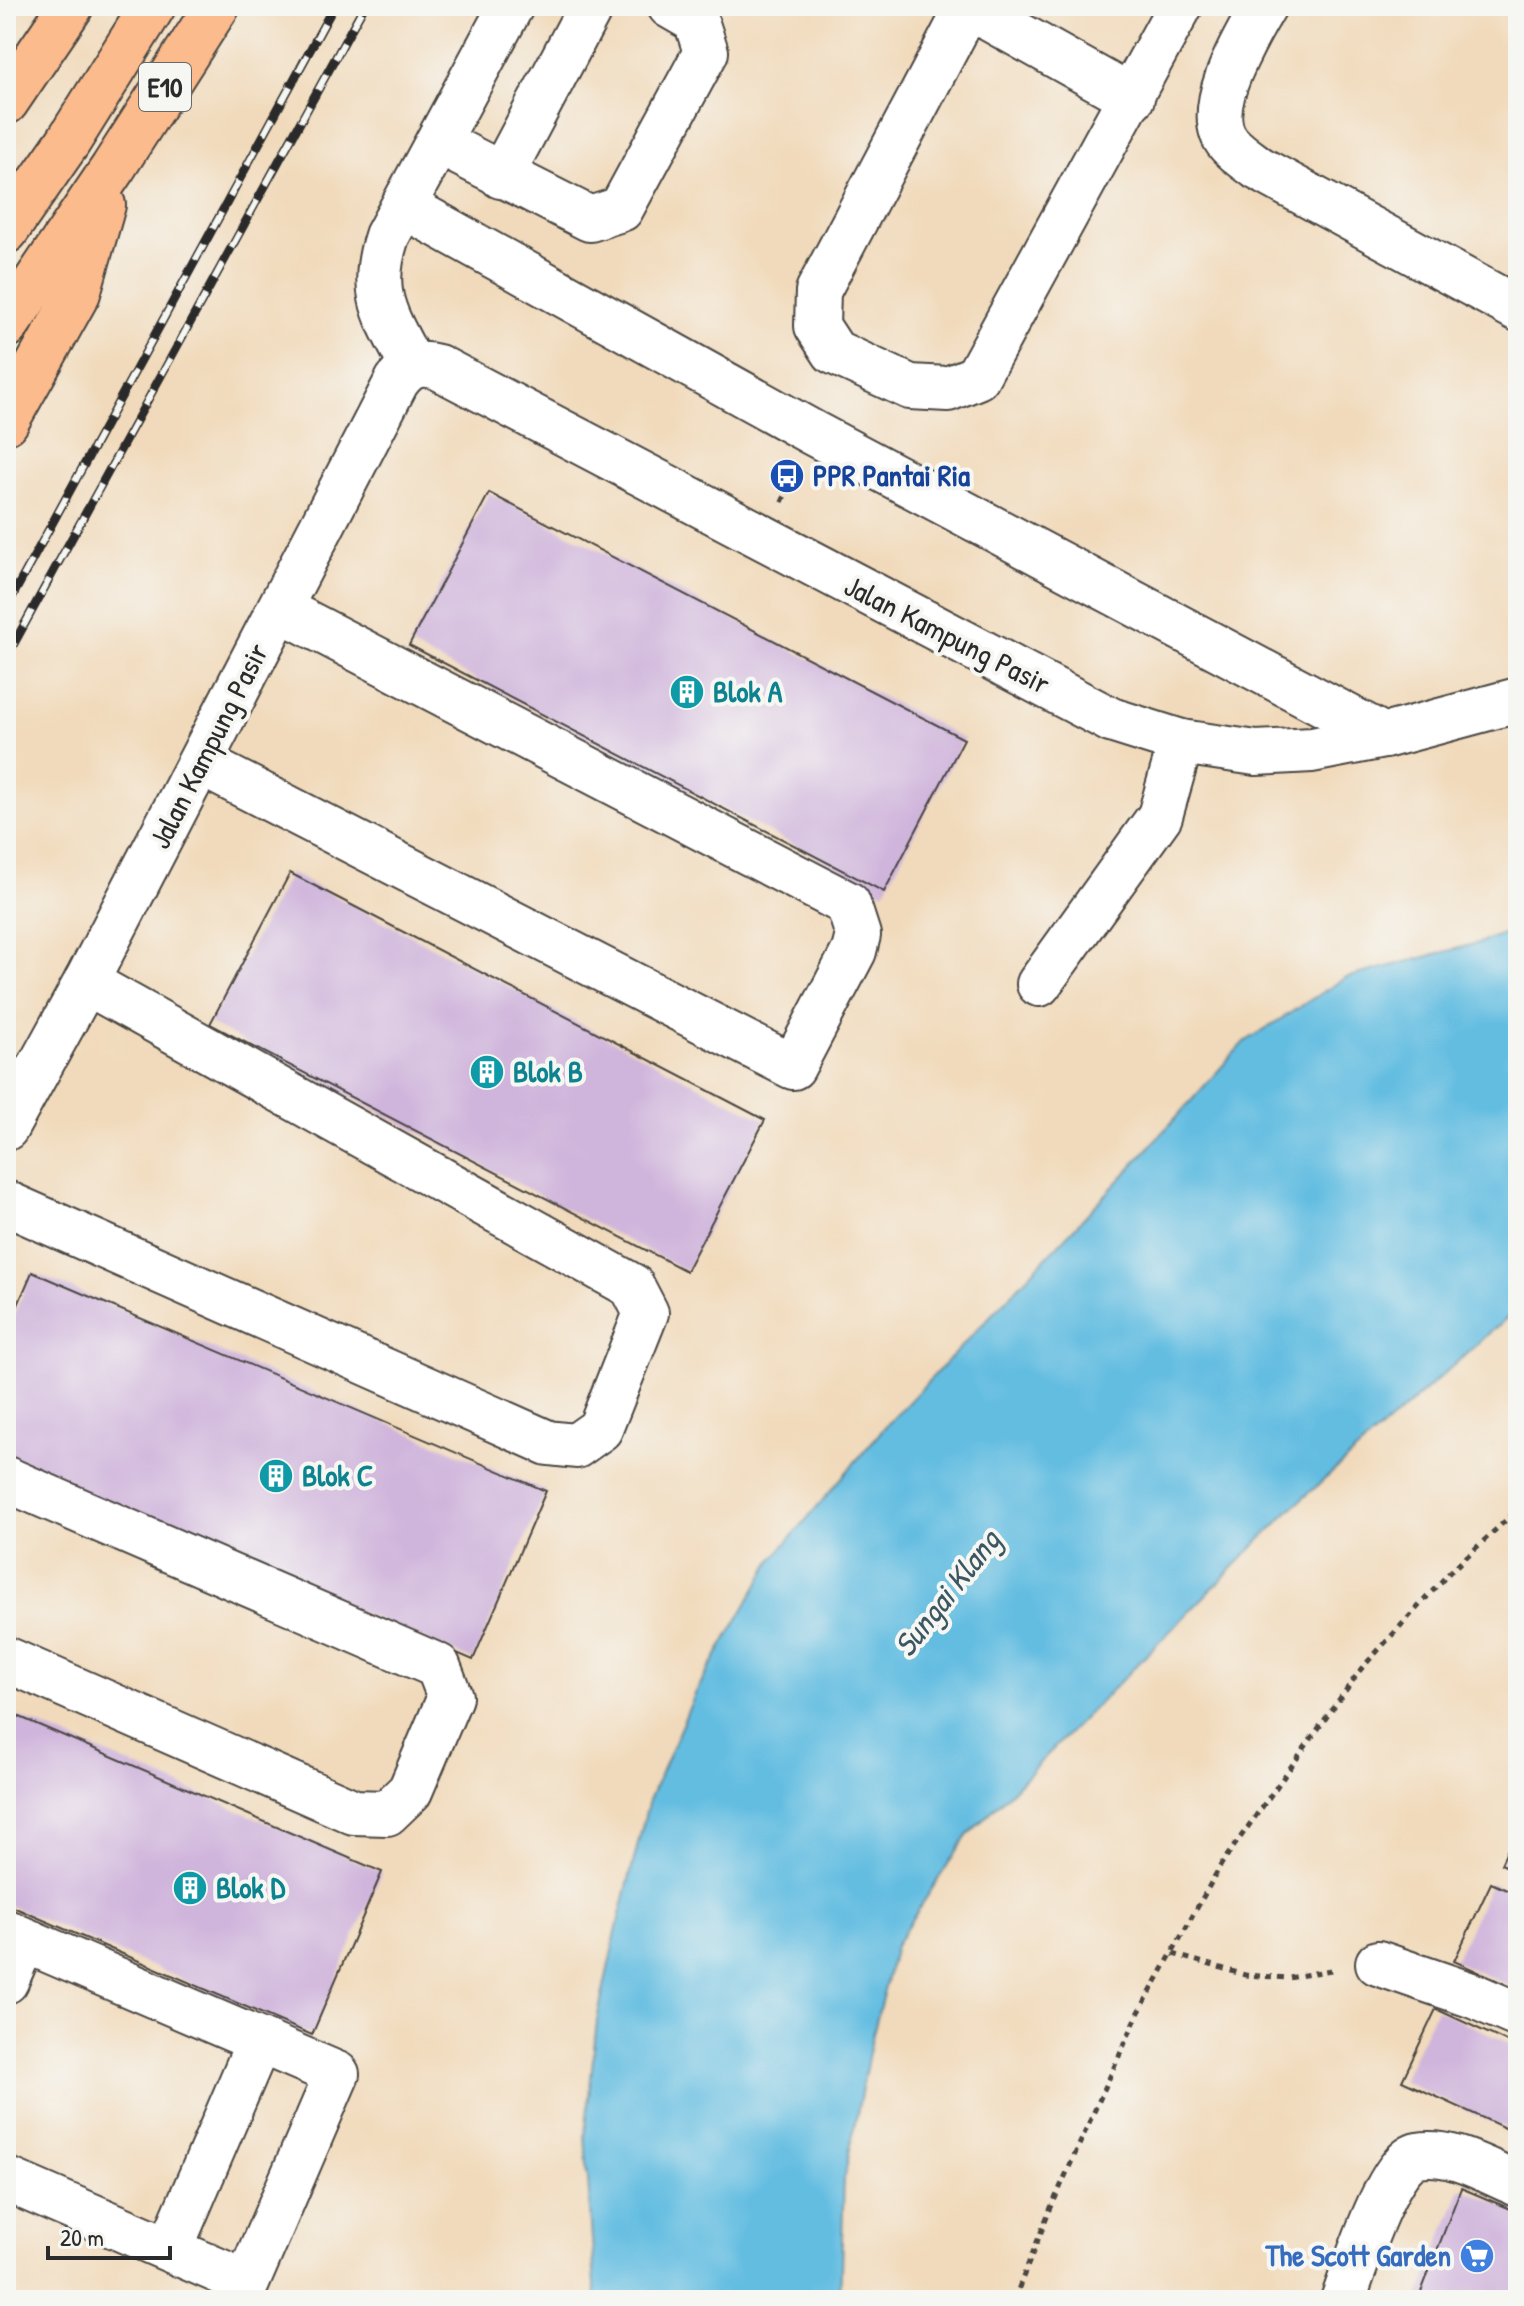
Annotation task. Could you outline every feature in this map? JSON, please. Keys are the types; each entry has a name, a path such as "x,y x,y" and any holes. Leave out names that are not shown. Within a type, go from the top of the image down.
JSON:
{"main road":[{"path":"6,101 71,6"},
{"name":"E10","path":"6,231 68,142 153,6"},
{"name":"E10","path":"6,326 217,6"},
{"path":"6,422 78,293 113,168"}],"street":[{"path":"412,366 383,310 378,283 380,259 387,236 511,6"},
{"path":"501,176 591,6"},
{"path":"438,142 590,219 621,209 706,52 696,21 670,6"},
{"path":"1132,98 968,6 818,291 817,326 834,352 910,387 948,389 977,377 1132,98 1180,6"},
{"path":"1264,6 1224,86 1218,114 1227,143 1258,168 1518,309"},
{"path":"404,206 813,433 1384,736"},
{"name":"Jalan Kampung Pasir","path":"6,1128 86,982 397,381 412,366 425,364 438,367 1111,720 1181,742 1256,753 1312,750 1384,736 1518,700"},
{"path":"200,763 793,1067 847,964 858,935 848,904 280,609"},
{"path":"1039,984 1160,816 1181,742"},
{"path":"6,1203 548,1443 576,1446 600,1429 646,1313 632,1286 86,982"},
{"path":"6,1479 438,1666 450,1697 410,1791 387,1813 354,1812 6,1659"},
{"path":"6,1981 15,1936 337,2074 247,2283 6,2179"},
{"path":"1378,1963 1474,1996 1518,2015"},
{"path":"170,2249 259,2041"},
{"path":"1343,2300 1379,2203 1402,2163 1416,2155 1447,2155 1518,2184"}],"path":[{"path":"1014,2300 1049,2212 1138,2014 1222,1863 1361,1669 1450,1572 1518,1509"},
{"path":"1173,1954 1245,1975 1289,1978 1369,1962 1378,1963"}],"water":[{"name":"Sungai Klang","path":"1518,928 1518,1308 1290,1510 965,1838 895,1946 872,2038 844,2179 840,2300 596,2300 585,2135 597,2020 617,1927 649,1800 696,1692 772,1560 883,1429 1129,1170 1243,1043 1345,978 1482,942"}],"building":[{"name":"Blok A","path":"489,493 964,739 884,892 409,645"},
{"name":"Blok B","path":"290,873 765,1120 686,1271 210,1024"},
{"name":"Blok C","path":"32,1272 546,1491 473,1660 6,1460 6,1333"},
{"name":"Blok D","path":"6,1711 382,1872 312,2035 6,1904"},
{"path":"1518,1827 1518,1872 1501,1864"},
{"path":"1491,1883 1518,1895 1518,1990 1454,1961"},
{"path":"1436,2009 1518,2047 1518,2134 1402,2081"},
{"name":"The Scott Garden","path":"1461,2188 1518,2212 1518,2300 1418,2300"}],"railway":[{"path":"6,608 334,6"},
{"path":"6,658 364,6"}],"place":[{"name":"PPR Pantai Ria","path":"787,476"},
{"name":"Blok A","path":"687,692"},
{"name":"Blok B","path":"487,1072"},
{"name":"Blok C","path":"276,1476"},
{"name":"Blok D","path":"190,1888"},
{"name":"The Scott Garden","path":"1477,2256"}]}
